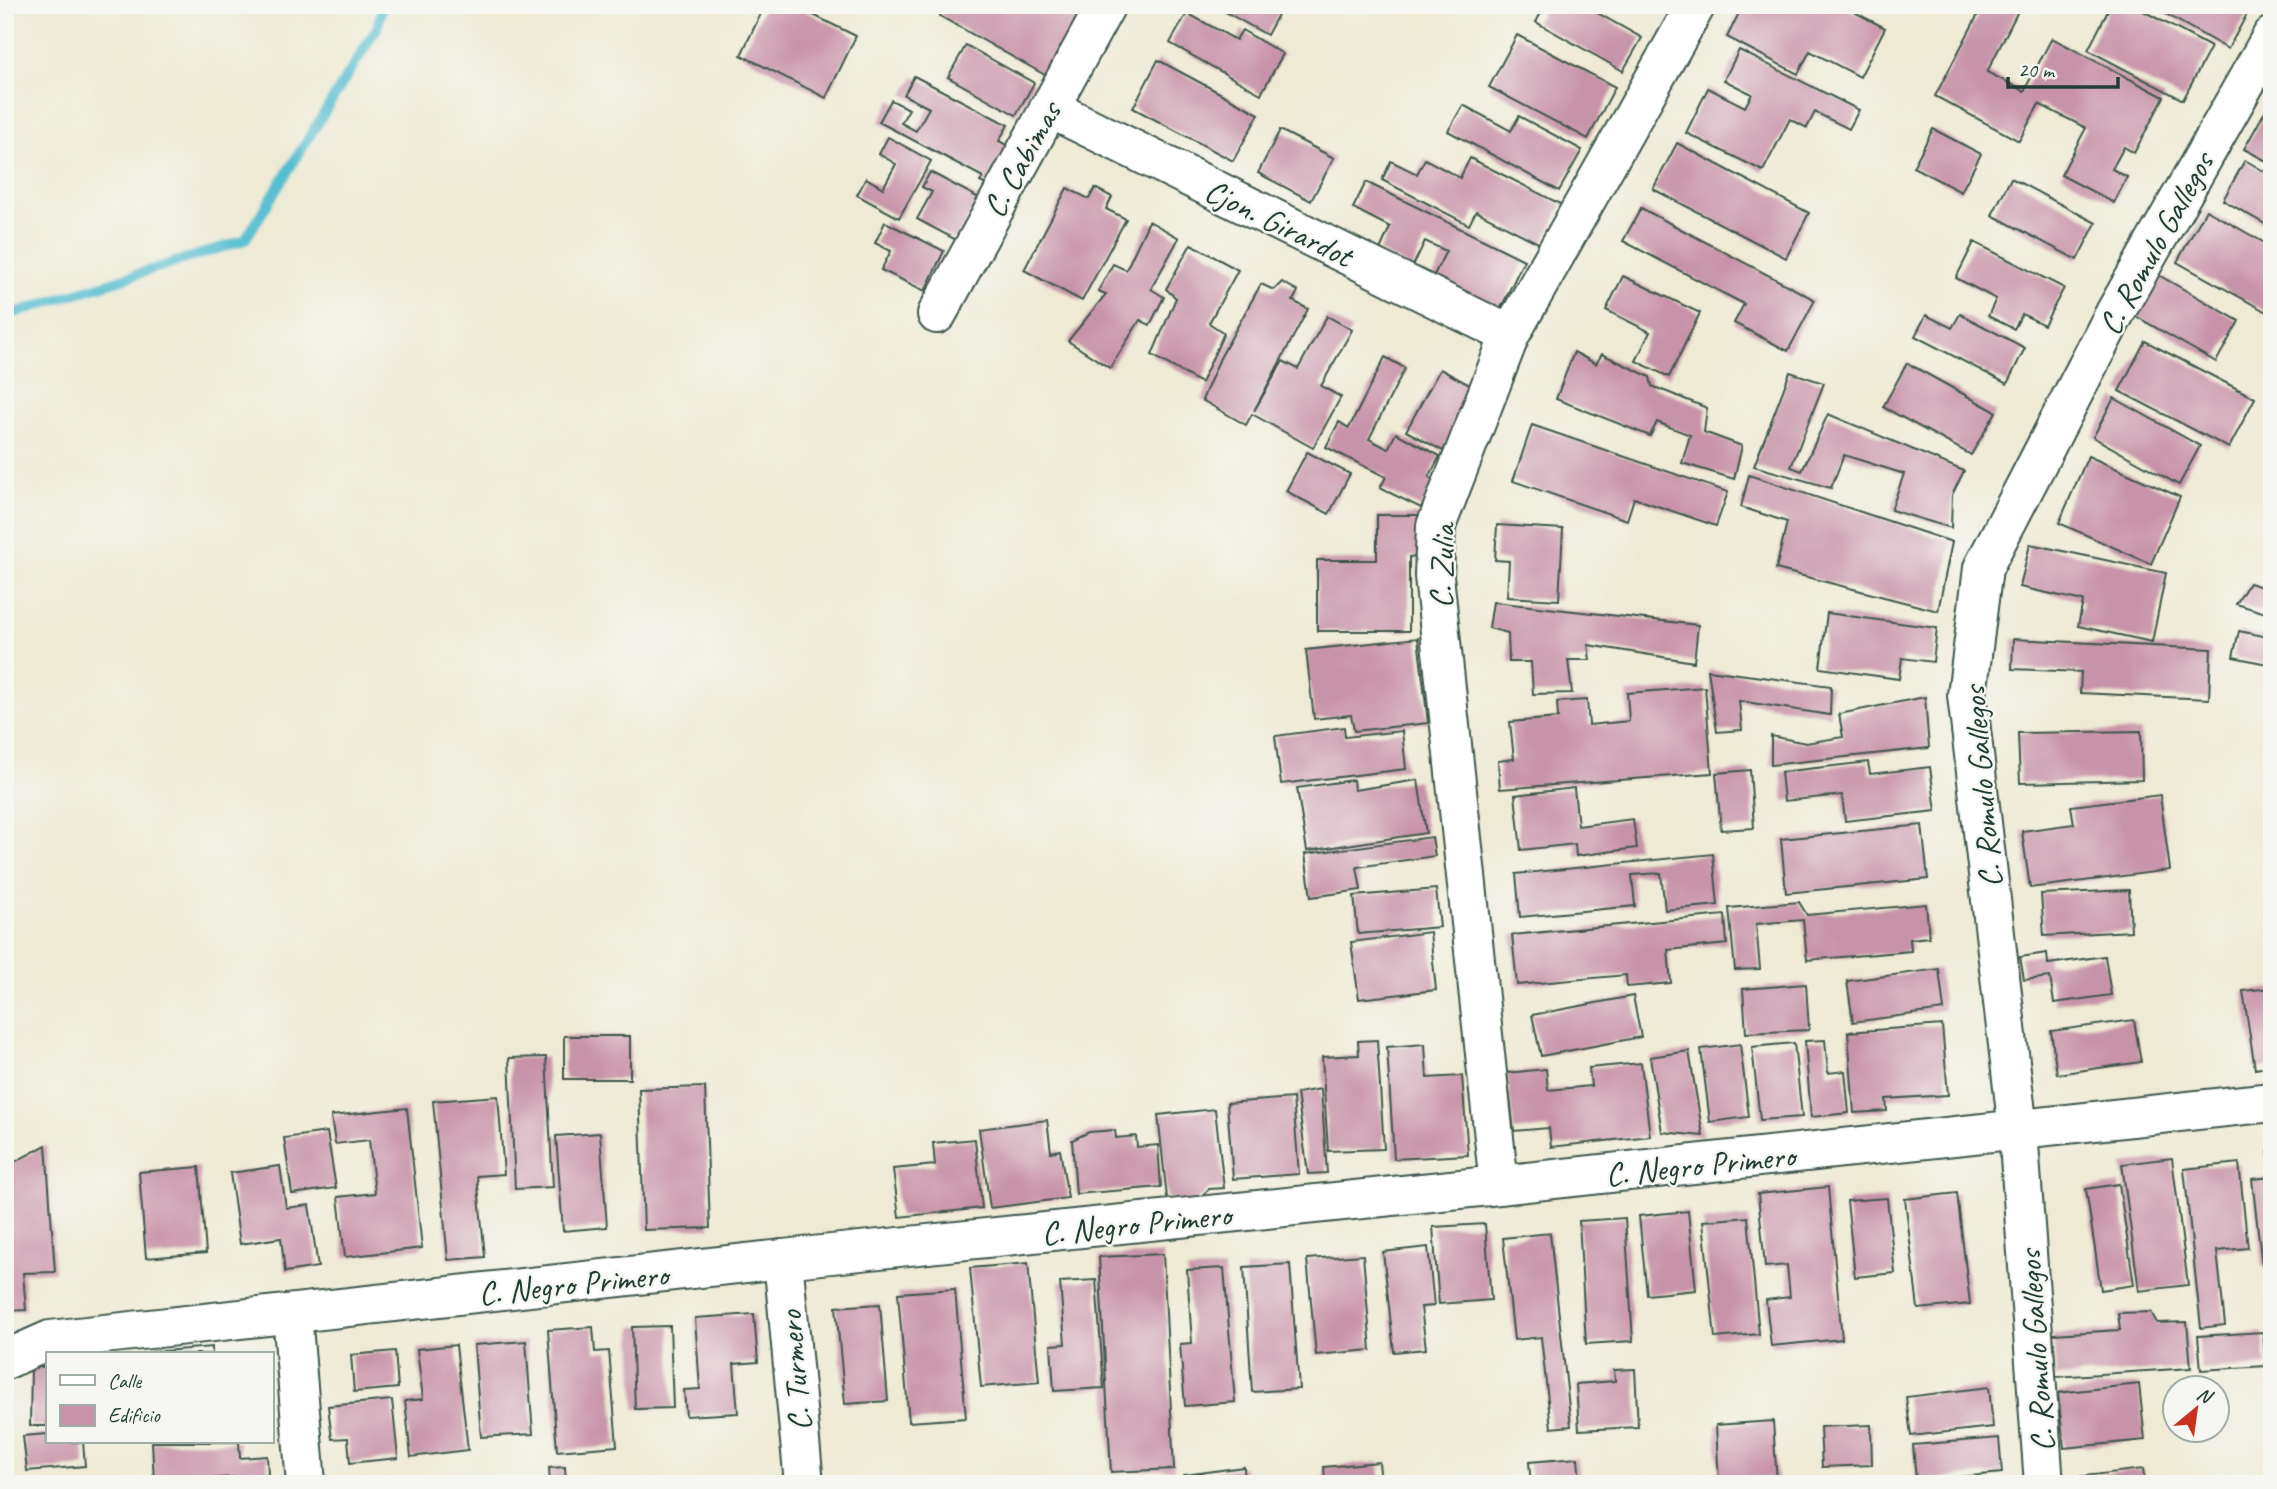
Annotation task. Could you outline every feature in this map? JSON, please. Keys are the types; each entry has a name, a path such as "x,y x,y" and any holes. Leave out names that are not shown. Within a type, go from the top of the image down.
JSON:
{"street":[{"name":"C. Cabimas","path":"937,314 1106,5"},
{"name":"C. Zulia","path":"1499,1185 1434,576 1436,526 1510,335 1696,5"},
{"name":"C. Romulo Gallegos","path":"2044,1484 2018,1130 1967,695 1983,568 2116,311 2272,36"},
{"name":"Cjon. Girardot","path":"1049,108 1510,335"},
{"name":"C. Negro Primero","path":"5,1360 50,1340 783,1259 2272,1102"},
{"name":"C. Turmero","path":"783,1259 804,1484"},
{"path":"292,1314 306,1484"}],"building":[{"path":"765,5 801,5 799,8 856,36 826,98 741,55"},
{"path":"946,5 1072,5 1090,15 1054,80 940,16"},
{"path":"1213,5 1283,5 1267,35"},
{"path":"1545,5 1583,5 1642,38 1623,71 1536,22"},
{"path":"1743,5 1841,5 1885,28 1860,77 1810,51 1798,74 1727,37"},
{"path":"1983,5 2013,5 2019,9 1987,72 2024,91 2052,38 2164,97 2134,153 2124,147 2112,169 2127,177 2114,203 2061,175 2086,128 2039,104 2019,141 1935,96"},
{"path":"2111,5 2132,5 2211,47 2183,100 2088,50"},
{"path":"2150,5 2252,5 2228,49"},
{"path":"1187,13 1236,40 1242,30 1283,54 1261,94 1170,43"},
{"path":"1517,35 1615,87 1588,139 1489,87"},
{"path":"966,45 1034,83 1016,115 948,77"},
{"path":"1739,50 1859,110 1849,129 1815,112 1807,128 1790,119 1763,171 1686,133 1708,88 1745,107 1752,94 1724,80"},
{"path":"1158,60 1259,114 1233,161 1133,108"},
{"path":"914,76 1008,125 999,141 1016,150 995,189 980,182 983,177 879,122 891,100 909,109 901,123 916,131 929,108 904,95"},
{"path":"1463,105 1511,131 1519,116 1582,150 1559,191 1448,131"},
{"path":"2268,106 2272,108 2272,164 2244,149"},
{"path":"1933,129 1981,154 1961,192 1913,167"},
{"path":"1280,130 1334,158 1311,201 1258,173"},
{"path":"888,137 931,161 899,218 857,195 866,178 883,188 896,164 879,154"},
{"path":"1677,143 1809,213 1786,258 1653,189"},
{"path":"1470,158 1562,205 1542,245 1476,211 1469,225 1382,180 1391,161 1417,174 1425,159 1460,178"},
{"path":"2245,160 2272,176 2272,228 2223,200"},
{"path":"930,172 979,198 956,240 917,219 932,192 922,187"},
{"path":"2011,178 2096,223 2077,260 1992,215"},
{"path":"1366,182 1524,260 1500,310 1433,277 1446,251 1425,241 1412,268 1379,252 1390,227 1353,208"},
{"path":"1067,188 1089,199 1095,188 1112,197 1106,209 1126,219 1082,301 1024,270"},
{"path":"1641,208 1815,300 1788,351 1734,323 1744,304 1623,241"},
{"path":"2206,210 2272,247 2272,315 2177,262"},
{"path":"1149,221 1179,238 1151,289 1164,297 1150,325 1140,320 1110,368 1068,341 1106,294 1098,291 1113,264 1126,270"},
{"path":"885,222 944,251 925,291 881,270 891,251 875,243"},
{"path":"1974,242 2064,288 2044,325 2022,314 2014,329 1988,316 1996,299 1956,278"},
{"path":"1191,244 1238,270 1209,323 1224,333 1201,383 1152,355 1176,298 1166,289"},
{"path":"2155,273 2239,321 2216,362 2132,314"},
{"path":"1623,276 1700,313 1669,377 1636,361 1650,332 1606,310"},
{"path":"1282,282 1298,291 1293,301 1308,309 1254,411 1283,361 1298,369 1327,316 1352,330 1321,386 1341,397 1313,448 1252,414 1246,425 1202,400 1220,358 1261,284 1274,290"},
{"path":"1960,314 2025,348 2007,384 1915,336 1926,315 1952,328"},
{"path":"2145,341 2255,398 2229,448 2119,391"},
{"path":"1574,352 1596,364 1602,354 1650,377 1652,386 1707,408 1704,432 1742,446 1734,479 1682,463 1690,435 1657,422 1650,436 1556,399"},
{"path":"1385,357 1405,368 1369,439 1388,449 1396,433 1440,456 1429,477 1435,481 1421,508 1380,488 1386,477 1326,447 1339,422 1349,428"},
{"path":"1907,363 1996,412 1971,455 1883,407"},
{"path":"1440,369 1477,389 1443,451 1406,431"},
{"path":"1790,372 1824,383 1791,467 1802,471 1828,414 1964,471 1952,495 1951,528 1891,510 1904,474 1844,455 1831,488 1754,466"},
{"path":"2114,398 2200,446 2179,485 2093,437"},
{"path":"1532,425 1728,492 1716,526 1634,498 1627,520 1513,481"},
{"path":"1307,452 1350,474 1329,514 1286,491"},
{"path":"2088,456 2180,497 2151,564 2059,523"},
{"path":"1749,475 1952,542 1938,611 1776,569 1787,522 1741,507"},
{"path":"1377,515 1420,515 1420,556 1409,557 1409,631 1317,631 1317,560 1377,560"},
{"path":"1497,525 1563,529 1559,600 1507,597 1509,561 1495,560"},
{"path":"2030,544 2166,573 2152,642 2078,626 2083,601 2020,587"},
{"path":"2249,583 2272,590 2272,615 2236,604"},
{"path":"1493,602 1698,625 1694,662 1588,645 1590,660 1568,660 1572,693 1533,694 1531,662 1509,662 1508,633 1489,628"},
{"path":"1827,613 1937,628 1933,662 1902,658 1899,679 1820,668"},
{"path":"2239,631 2272,638 2272,665 2233,657"},
{"path":"1418,638 1428,723 1354,731 1351,715 1314,719 1306,650"},
{"path":"2013,639 2211,649 2209,699 2080,693 2081,672 2012,669"},
{"path":"1708,670 1831,686 1830,715 1739,701 1742,730 1717,732"},
{"path":"1705,687 1712,773 1500,789 1498,761 1514,759 1510,722 1558,718 1557,702 1587,700 1589,725 1629,721 1627,693"},
{"path":"1925,697 1929,748 1771,765 1771,736 1806,743 1843,737 1839,714"},
{"path":"1344,727 1345,737 1402,731 1406,769 1281,784 1275,736"},
{"path":"2141,731 2142,780 2020,783 2018,733"},
{"path":"1868,762 1870,774 1930,767 1936,811 1845,821 1842,795 1784,801 1781,772"},
{"path":"1750,770 1754,828 1721,830 1716,773"},
{"path":"1353,780 1354,790 1418,780 1426,833 1307,851 1297,788"},
{"path":"1574,788 1578,826 1633,819 1637,848 1576,856 1575,844 1521,850 1515,795"},
{"path":"2160,795 2170,870 2030,888 2022,831 2074,824 2071,806"},
{"path":"1922,825 1928,879 1786,893 1781,839"},
{"path":"1432,837 1435,856 1357,867 1361,890 1311,897 1305,854"},
{"path":"1713,854 1718,905 1665,910 1661,873 1632,875 1635,906 1520,917 1516,874"},
{"path":"1436,889 1440,927 1358,934 1354,896"},
{"path":"2129,890 2131,931 2044,936 2041,894"},
{"path":"1799,902 1807,915 1926,904 1929,937 1910,939 1911,951 1807,960 1803,920 1756,924 1760,969 1735,970 1729,908"},
{"path":"1725,915 1727,944 1668,950 1671,983 1627,987 1626,975 1517,985 1512,935"},
{"path":"1430,932 1436,990 1359,999 1351,942"},
{"path":"2047,953 2048,964 2105,956 2111,995 2054,1003 2050,977 2024,980 2020,957"},
{"path":"1939,969 1944,1010 1853,1022 1847,981"},
{"path":"1806,984 1809,1030 1746,1033 1743,989"},
{"path":"2272,988 2272,1066 2255,1069 2243,991"},
{"path":"1633,996 1641,1037 1541,1056 1532,1015"},
{"path":"2134,1020 2141,1062 2057,1074 2051,1031"},
{"path":"1942,1025 1948,1095 1886,1099 1887,1111 1854,1113 1848,1032"},
{"path":"564,1036 630,1036 630,1079 564,1079"},
{"path":"1377,1040 1384,1149 1328,1151 1322,1057 1359,1055 1358,1041"},
{"path":"1825,1040 1828,1073 1845,1071 1849,1113 1811,1117 1805,1041"},
{"path":"1794,1043 1802,1117 1760,1120 1752,1047"},
{"path":"1425,1044 1427,1078 1462,1076 1468,1155 1394,1159 1387,1047"},
{"path":"1740,1044 1749,1117 1710,1122 1701,1049"},
{"path":"1689,1051 1703,1136 1662,1132 1650,1057"},
{"path":"546,1057 553,1187 515,1189 509,1058"},
{"path":"1641,1063 1650,1136 1551,1147 1549,1128 1514,1131 1507,1073 1546,1069 1548,1090 1591,1086 1589,1068"},
{"path":"705,1087 710,1228 644,1230 639,1089"},
{"path":"1321,1089 1327,1173 1308,1174 1297,1093"},
{"path":"498,1096 504,1174 477,1176 485,1257 448,1260 433,1101"},
{"path":"1293,1098 1299,1174 1233,1179 1227,1103"},
{"path":"407,1108 422,1248 345,1257 338,1197 375,1193 369,1140 335,1144 331,1116"},
{"path":"1215,1109 1224,1188 1209,1189 1193,1204 1167,1198 1158,1115"},
{"path":"1047,1120 1051,1152 1060,1150 1068,1198 990,1208 979,1129"},
{"path":"1115,1130 1116,1138 1136,1136 1137,1147 1158,1145 1161,1187 1076,1194 1072,1140 1089,1132"},
{"path":"327,1132 336,1188 292,1194 284,1138"},
{"path":"600,1133 607,1227 563,1231 556,1136"},
{"path":"975,1139 982,1208 899,1217 893,1169 935,1165 933,1143"},
{"path":"46,1145 55,1272 23,1273 26,1310 5,1311 5,1167"},
{"path":"2272,1150 2272,1168 2270,1168 2268,1151"},
{"path":"2172,1158 2188,1285 2139,1291 2122,1164"},
{"path":"2239,1163 2248,1248 2217,1251 2225,1325 2201,1328 2184,1169"},
{"path":"280,1166 286,1208 309,1205 318,1267 285,1272 281,1238 240,1244 230,1173"},
{"path":"199,1167 206,1253 146,1258 139,1172"},
{"path":"2272,1177 2272,1265 2262,1266 2252,1179"},
{"path":"2119,1184 2134,1285 2101,1290 2086,1189"},
{"path":"1828,1187 1842,1339 1771,1346 1766,1300 1790,1297 1787,1265 1765,1267 1758,1194"},
{"path":"1957,1193 1970,1304 1918,1309 1905,1199"},
{"path":"1887,1198 1895,1273 1855,1277 1847,1201"},
{"path":"1688,1211 1696,1290 1647,1295 1639,1216"},
{"path":"1748,1217 1759,1334 1715,1338 1703,1221"},
{"path":"1625,1218 1633,1341 1586,1344 1579,1221"},
{"path":"1485,1224 1491,1300 1439,1304 1433,1227"},
{"path":"1550,1233 1571,1426 1551,1428 1541,1337 1514,1340 1503,1238"},
{"path":"1428,1247 1434,1306 1421,1307 1426,1349 1394,1352 1383,1252"},
{"path":"1163,1254 1174,1469 1111,1472 1099,1257"},
{"path":"1363,1255 1371,1350 1316,1355 1307,1259"},
{"path":"1028,1263 1039,1382 981,1387 970,1268"},
{"path":"1290,1264 1299,1389 1252,1392 1244,1267"},
{"path":"1224,1268 1235,1402 1185,1406 1180,1344 1192,1343 1187,1270"},
{"path":"1096,1280 1104,1388 1054,1391 1051,1345 1065,1344 1060,1282"},
{"path":"955,1289 966,1418 909,1422 898,1293"},
{"path":"880,1304 888,1401 845,1404 836,1307"},
{"path":"2151,1312 2157,1323 2187,1322 2191,1368 2056,1377 2053,1334 2120,1330 2118,1313"},
{"path":"754,1314 758,1362 734,1364 738,1413 686,1416 684,1390 700,1389 695,1318"},
{"path":"670,1326 673,1408 635,1409 632,1327"},
{"path":"593,1327 595,1352 609,1351 617,1446 557,1451 548,1330"},
{"path":"2263,1332 2266,1366 2201,1370 2198,1336"},
{"path":"526,1341 533,1434 481,1437 474,1345"},
{"path":"456,1345 468,1450 411,1457 405,1401 423,1399 417,1349"},
{"path":"212,1347 212,1352 152,1352"},
{"path":"395,1351 398,1388 354,1392 351,1355"},
{"path":"31,1366 46,1367 46,1426 30,1426"},
{"path":"1635,1369 1638,1427 1579,1430 1576,1384 1615,1381 1614,1370"},
{"path":"2139,1384 2145,1440 2064,1448 2058,1393"},
{"path":"1989,1387 1993,1427 1911,1436 1906,1397"},
{"path":"392,1400 398,1458 350,1463 348,1438 332,1439 328,1406"},
{"path":"1773,1421 1777,1484 1719,1484 1716,1425"},
{"path":"1871,1425 1872,1465 1822,1467 1820,1427"},
{"path":"46,1434 46,1444 83,1444 85,1466 27,1471 23,1436"},
{"path":"1999,1438 2002,1473 1916,1481 1913,1445"},
{"path":"152,1444 239,1444 240,1458 267,1456 268,1475 154,1482"},
{"path":"1578,1458 1580,1484 1531,1484 1529,1462"},
{"path":"1379,1462 1381,1484 1325,1484 1324,1467"},
{"path":"565,1467 566,1484 550,1484 549,1468"},
{"path":"1244,1467 1245,1484 1185,1484 1184,1475"},
{"path":"2143,1469 2145,1484 2076,1484 2075,1477"}],"waterway":[{"path":"5,316 245,240 377,28 383,5"}]}
